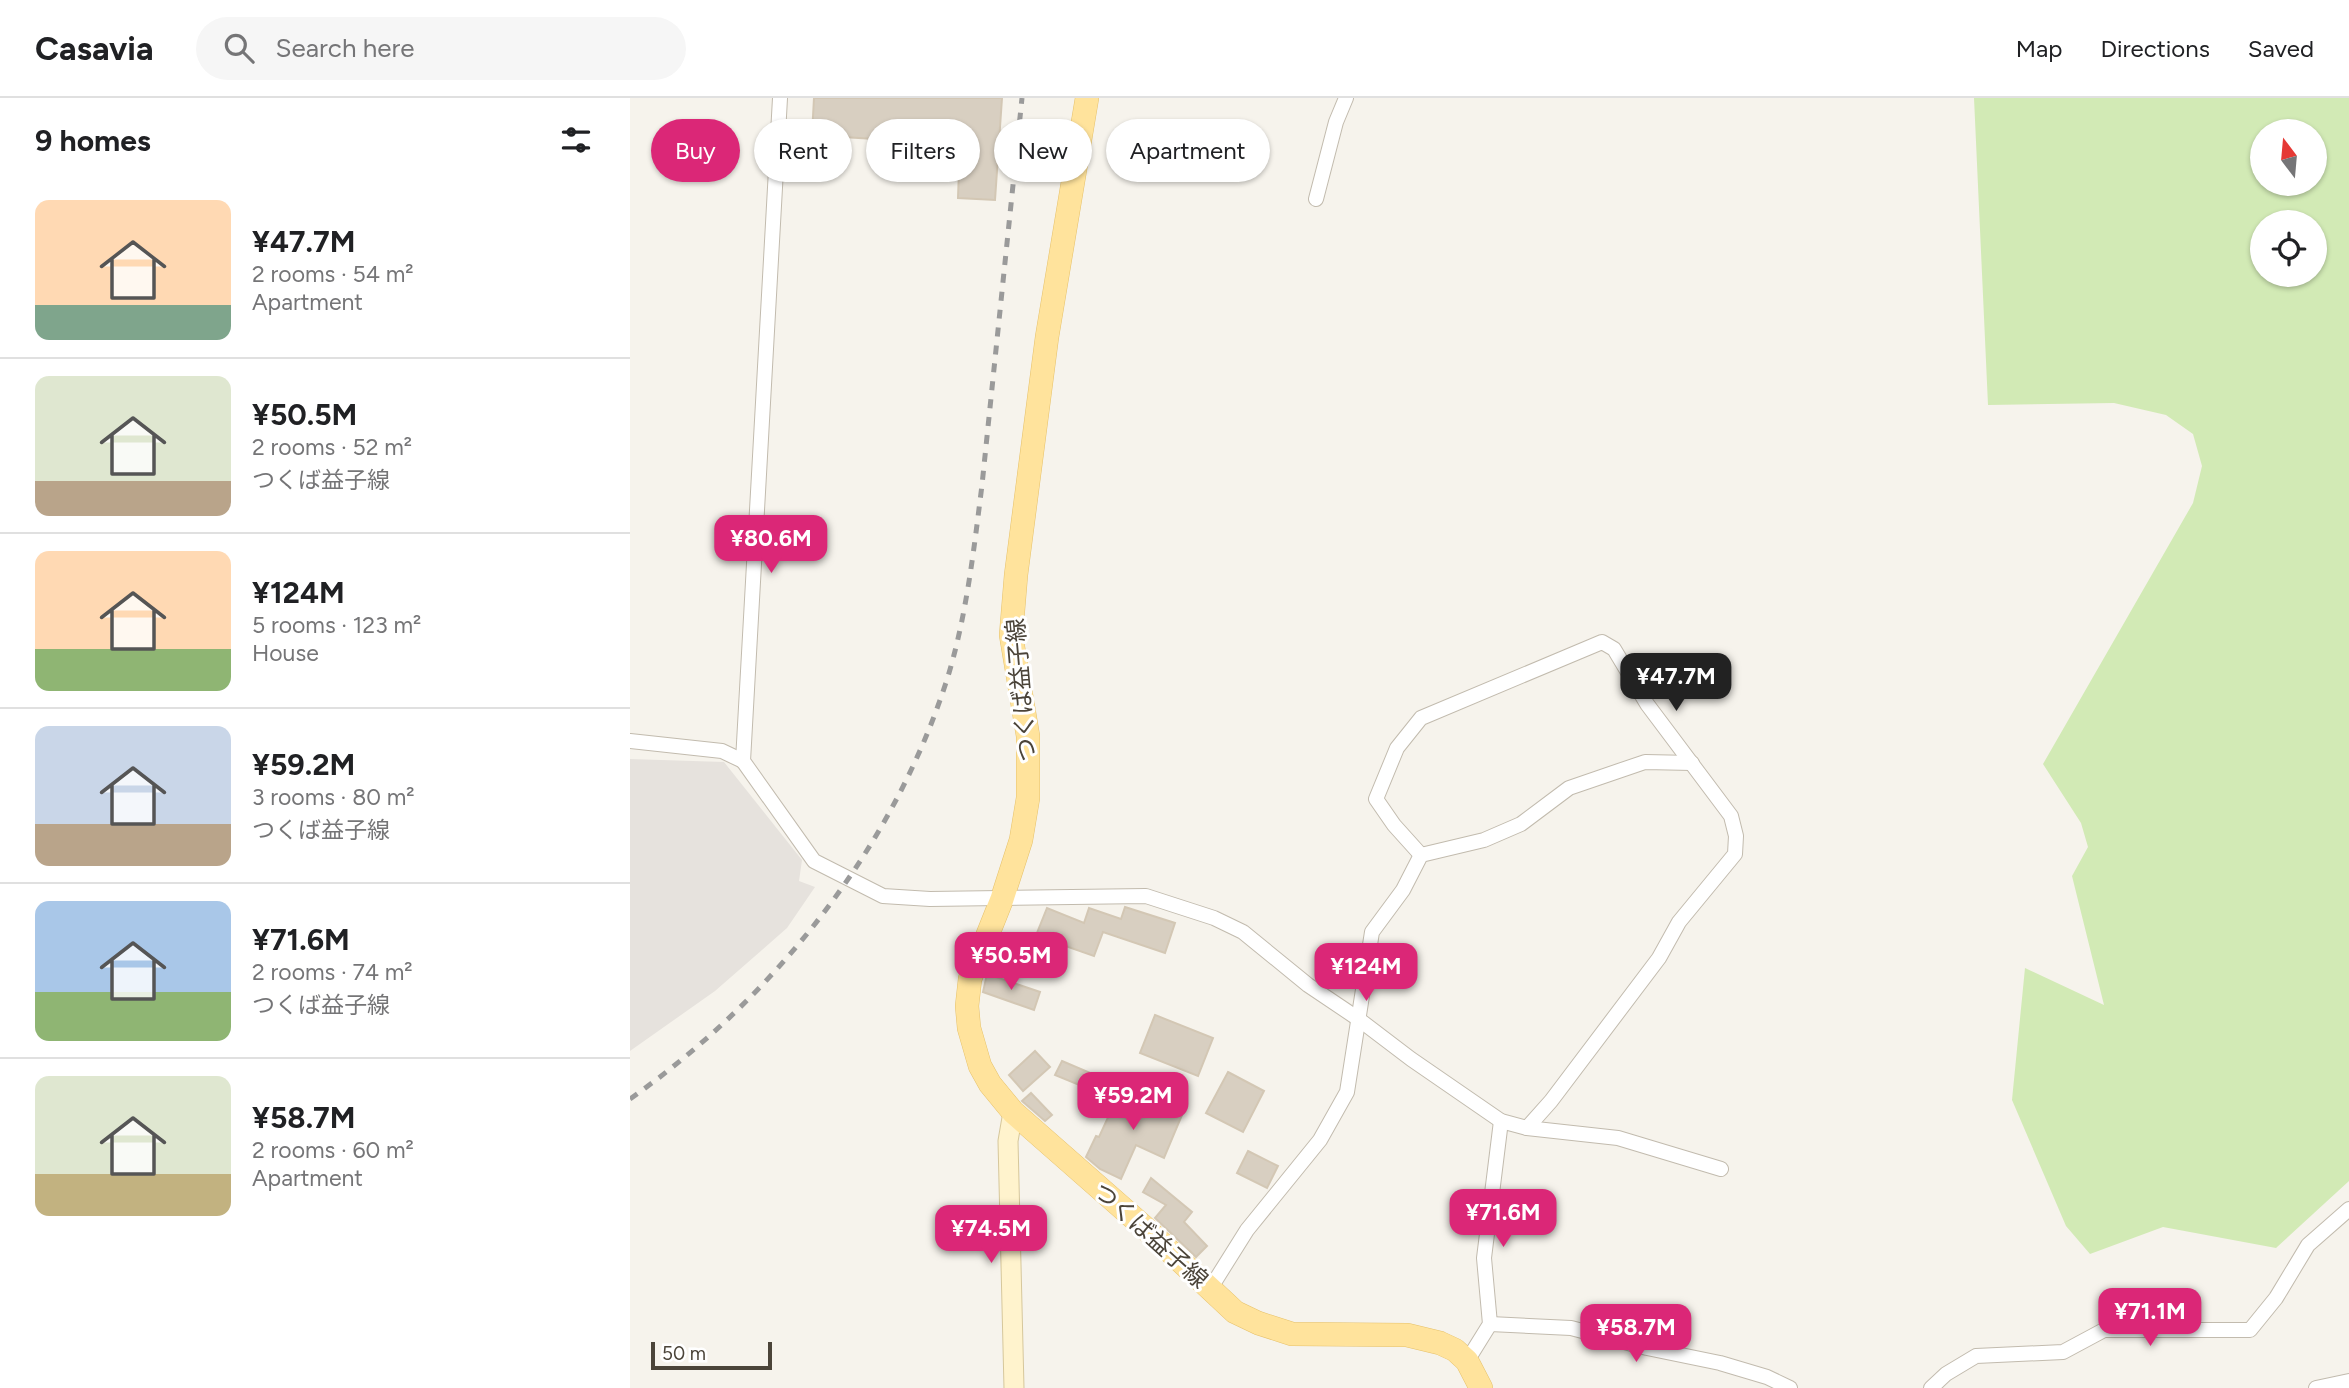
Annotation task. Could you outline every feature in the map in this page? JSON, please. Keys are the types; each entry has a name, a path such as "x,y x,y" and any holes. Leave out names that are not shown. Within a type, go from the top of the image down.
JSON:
{"main road":[{"name":"つくば益子線","path":"1087,98 1045,349 1016,575 1011,635 1028,736 1028,799 1021,840 1002,899 970,979 967,1006 969,1028 980,1066 990,1084 1013,1112 1144,1227 1235,1312 1258,1324 1292,1334 1407,1335 1440,1343 1455,1350 1467,1361"},
{"path":"1467,1361 1481,1388"}],"street":[{"path":"743,761 780,98"},
{"path":"1316,199 1336,122 1346,98"},
{"path":"1421,855 1394,825 1376,799 1397,748 1421,718 1602,642 1614,649 1647,704 1731,816 1736,836 1735,854 1679,922 1659,958 1551,1101 1527,1128"},
{"path":"630,741 722,751 743,761 814,861 846,880 883,896 930,899 1146,896 1214,918 1243,932 1308,985 1501,1121 1527,1128 1618,1138 1721,1169"},
{"path":"1210,1289 1247,1230 1320,1140 1347,1092 1372,932 1403,890 1421,855 1484,840 1521,824 1569,788 1645,762 1692,763"},
{"path":"1013,1112 1008,1141 1014,1388"},
{"path":"1467,1361 1490,1324 1484,1258 1501,1121"},
{"path":"1931,1388 1946,1374 1976,1356 2063,1352 2104,1330 2250,1330 2277,1298 2308,1245 2349,1209"},
{"path":"1490,1324 1571,1328 1720,1363 1767,1377 1787,1387"},
{"path":"2316,1388 2349,1381"}],"shaded area":[{"path":"630,759 724,762 802,860 799,881 815,887 787,928 715,991 630,1051"}],"green space":[{"path":"1974,98 2349,98 2349,1181 2276,1248 2163,1227 2090,1254 2066,1226 2012,1100 2025,968 2104,1005 2072,876 2088,847 2081,823 2043,764 2193,503 2202,466 2193,434 2166,415 2114,403 1988,405"}],"building":[{"path":"814,98 1002,98 1001,119 994,119 995,200 958,198 959,182 980,182 980,119 866,119 866,138 852,138 852,119 813,119"},
{"path":"1125,907 1175,923 1165,953 1103,932 1094,956 1060,944 1059,948 1035,938 1047,908 1084,923 1089,908 1121,919"},
{"path":"987,974 1040,992 1034,1010 983,992"},
{"path":"1155,1015 1213,1038 1198,1076 1140,1053"},
{"path":"1035,1051 1050,1067 1023,1091 1009,1075"},
{"path":"1062,1061 1095,1075 1089,1089 1055,1075"},
{"path":"1228,1072 1264,1091 1243,1132 1206,1113"},
{"path":"1122,1087 1182,1115 1164,1158 1136,1145 1121,1179 1100,1169 1086,1157 1096,1136 1099,1137"},
{"path":"1031,1093 1052,1115 1045,1121 1022,1101"},
{"path":"1248,1151 1278,1166 1267,1188 1237,1173"},
{"path":"1151,1178 1192,1212 1184,1222 1207,1246 1196,1257 1155,1218 1166,1205 1143,1192"}],"railway":[{"path":"630,1099 683,1058 734,1013 781,964 824,912 863,856 897,798 926,736 949,673 969,580 982,485 1022,98"}]}
